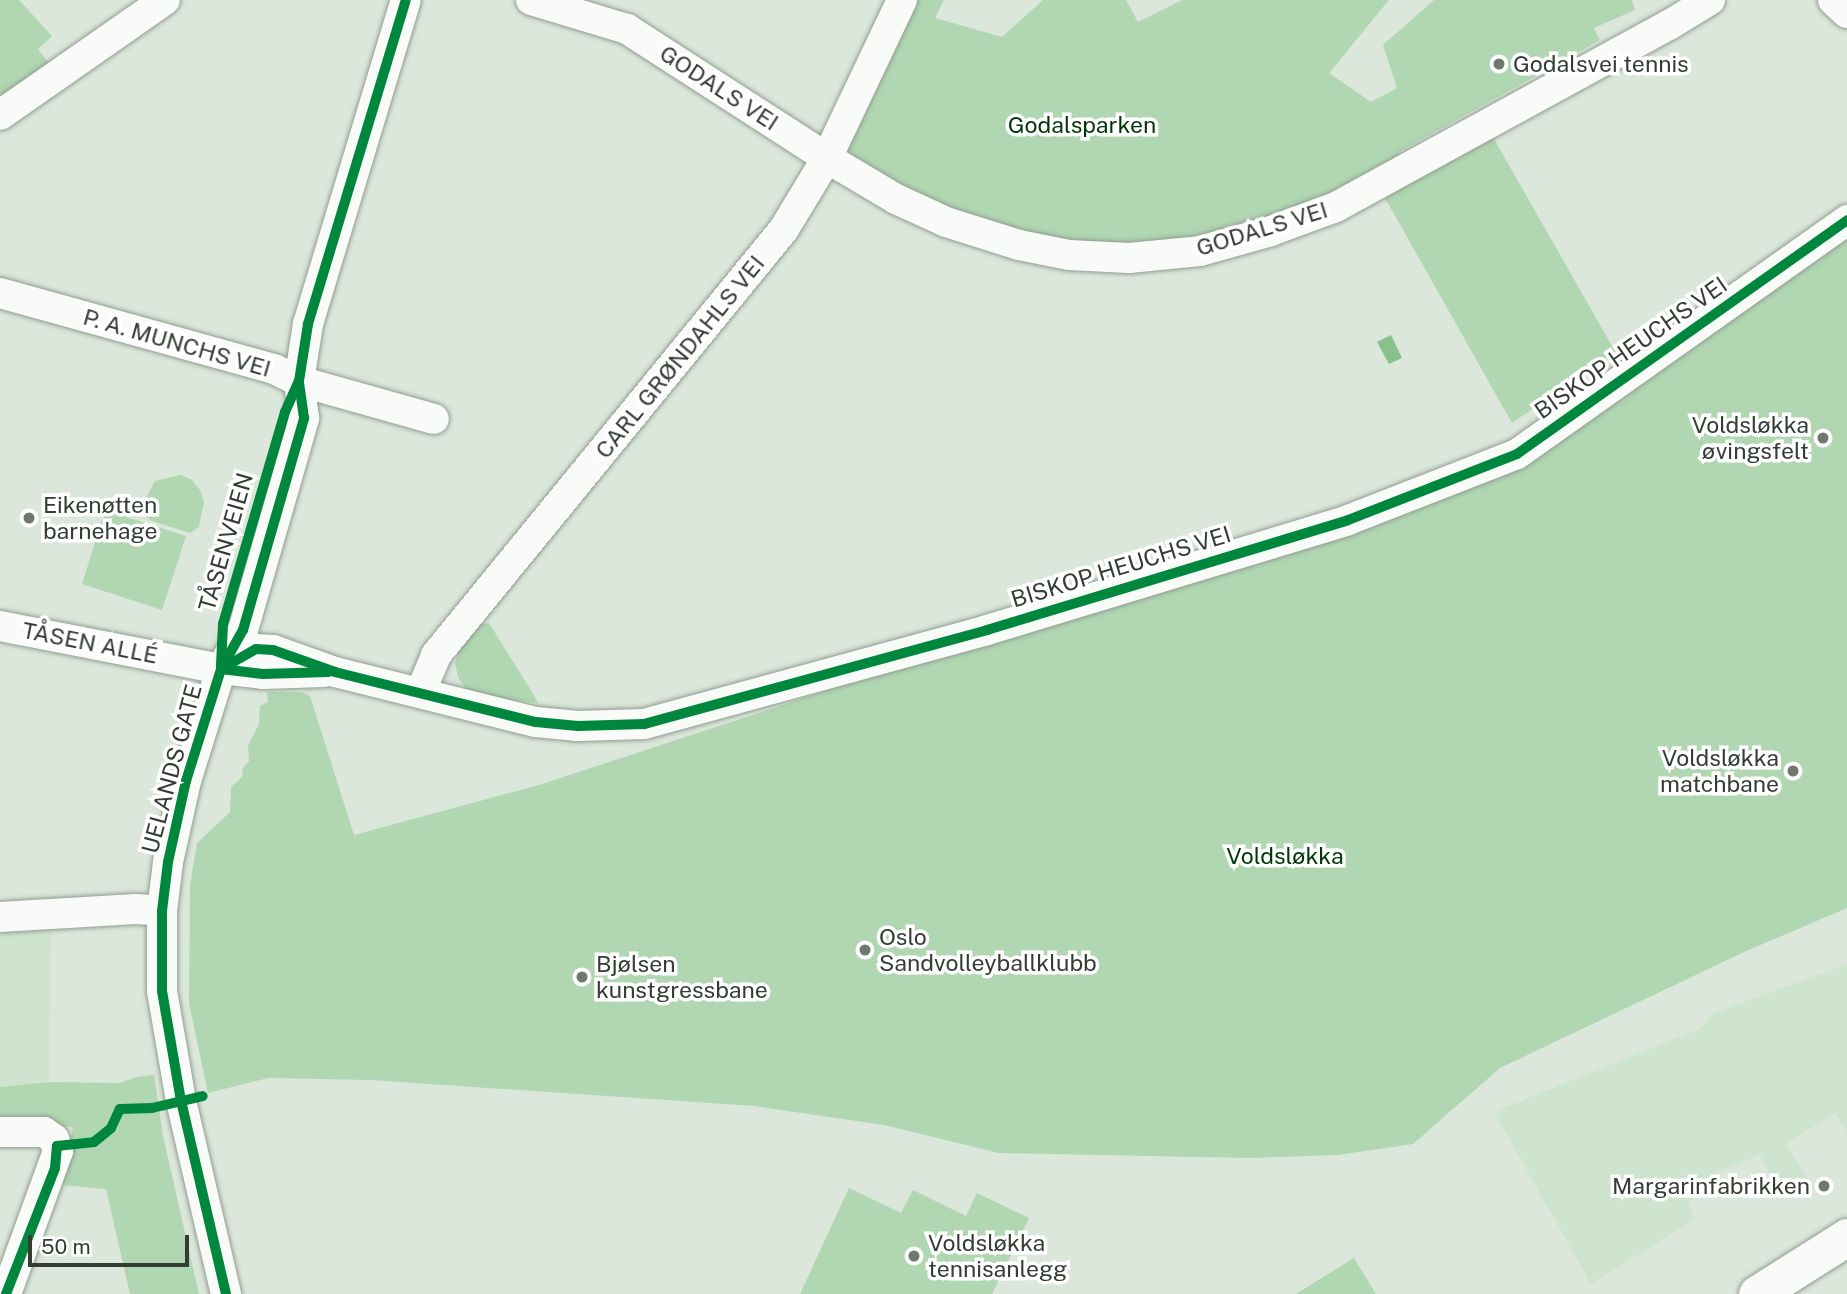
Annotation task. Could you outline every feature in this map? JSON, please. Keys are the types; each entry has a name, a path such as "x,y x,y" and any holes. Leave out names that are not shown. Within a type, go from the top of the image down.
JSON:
{"main road":[{"path":"1757,1294 1847,1237"},
{"path":"1793,1294 1847,1262"}],"street":[{"path":"0,115 165,0"},
{"name":"TÅSENVEIEN","path":"221,668 223,624 285,412 299,381 309,324 406,0"},
{"name":"GODALS VEI","path":"531,0 627,29 827,158 897,199 946,222 1019,245 1069,255 1129,258 1200,251 1271,231 1336,207 1710,0"},
{"name":"CARL GRØNDAHLS VEI","path":"421,691 436,655 785,229 827,158 902,0"},
{"path":"1833,0 1847,13"},
{"name":"BISKOP HEUCHS VEI","path":"221,668 256,649 285,653 335,671 536,722 578,726 644,724 987,630 1348,520 1517,454 1847,220"},
{"name":"P. A. MUNCHS VEI","path":"0,293 274,369 299,381 434,419"},
{"name":"TÅSEN ALLÉ","path":"0,626 221,668"},
{"name":"UELANDS GATE","path":"221,668 175,824 162,911 162,991 171,1048 226,1294"},
{"path":"0,917 136,909 162,911"},
{"path":"0,1132 40,1131 54,1139 58,1156 6,1294"}],"shaded area":[{"path":"1391,335 1402,358 1389,364 1377,342"},
{"path":"51,929 49,1082 0,1087 0,931"},
{"path":"1847,964 1847,1131 1835,1113 1786,1144 1809,1181 1782,1197 1760,1155 1715,1173 1703,1181 1689,1204 1695,1219 1591,1284 1494,1112 1701,1028 1712,1014"}],"green space":[{"path":"0,0 19,0 52,36 38,49 52,68 0,104"},
{"name":"Godalsparken","path":"912,0 944,0 935,18 1002,37 1043,0 1126,0 1138,22 1182,0 1389,0 1329,73 1371,102 1397,88 1383,45 1434,0 1632,0 1635,10 1594,28 1600,40 1399,152 1402,160 1331,194 1206,240 1141,246 1077,244 963,219 852,163 844,142"},
{"path":"1493,137 1616,353 1512,423 1385,198"},
{"name":"Voldsløkka","path":"1847,228 1847,908 1744,952 1500,1068 1413,1144 1338,1155 1248,1158 999,1153 884,1125 754,1106 370,1080 268,1078 208,1093 189,1003 190,886 197,843 230,812 231,787 243,776 242,769 249,761 248,746 259,724 260,706 268,702 267,692 302,692 310,696 354,835 539,785 1319,529 1517,450"},
{"path":"180,475 191,479 200,490 204,502 199,527 190,533 152,521 145,516 144,502 155,481"},
{"path":"105,510 186,536 162,610 82,584"},
{"path":"489,623 538,703 487,696 466,689 458,677 455,663 461,646 481,624"},
{"path":"154,1075 163,1136 199,1294 130,1294 106,1189 61,1185 73,1127 0,1124 0,1087 49,1082 120,1083 136,1077"},
{"name":"Voldsløkka tennisanlegg","path":"849,1188 901,1213 913,1190 966,1216 977,1193 1029,1218 992,1294 800,1294"},
{"path":"1354,1258 1376,1294 1296,1294"}],"cycle path":[{"path":"226,1294 181,1101 162,991 162,911 168,862 186,781 221,669 243,630 304,418 299,381 308,324 406,0"},
{"path":"221,669 256,649 273,650 335,672 536,722 578,726 644,724 987,630 1348,520 1517,454 1847,220"},
{"path":"221,665 223,624 285,412 298,383"},
{"path":"221,669 263,674 328,672"},
{"path":"6,1294 55,1168 57,1146 94,1142 111,1128 120,1109 152,1108 203,1096"}],"place":[{"name":"Godalsvei tennis","path":"1499,64"},
{"name":"Voldsløkka øvingsfelt","path":"1823,438"},
{"name":"Eikenøtten barnehage","path":"29,518"},
{"name":"Voldsløkka matchbane","path":"1793,771"},
{"name":"Oslo Sandvolleyballklubb","path":"865,950"},
{"name":"Bjølsen kunstgressbane","path":"582,977"},
{"name":"Margarinfabrikken","path":"1824,1186"},
{"name":"Voldsløkka tennisanlegg","path":"914,1256"}]}
